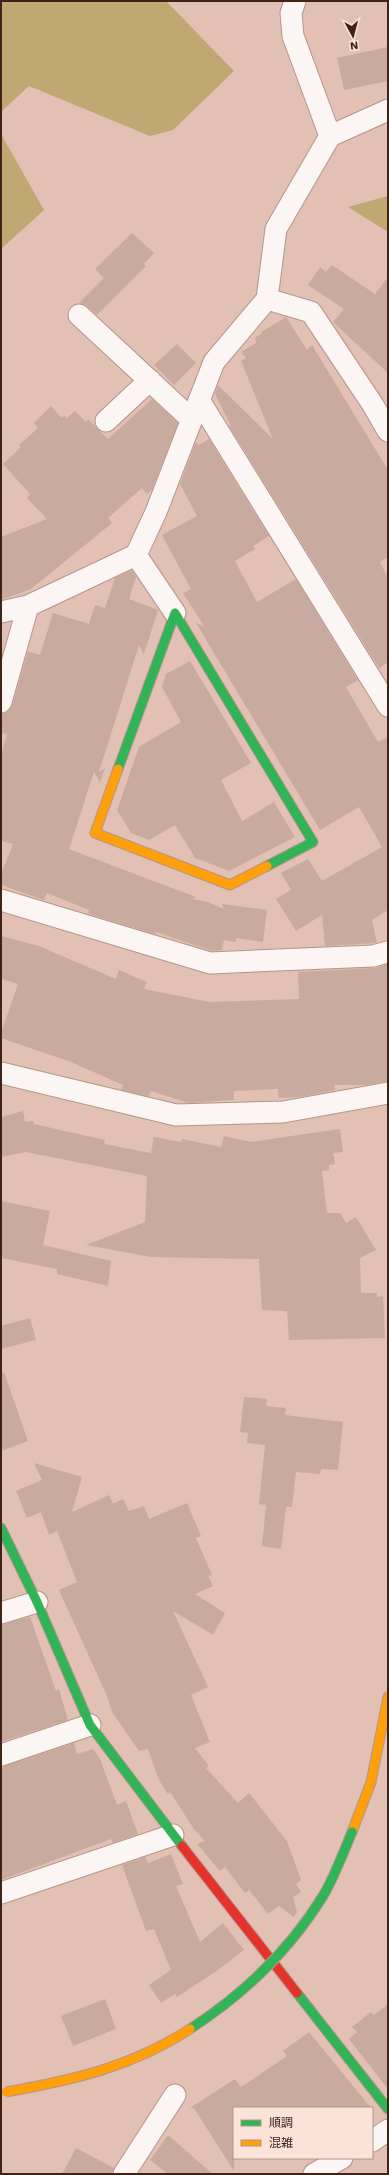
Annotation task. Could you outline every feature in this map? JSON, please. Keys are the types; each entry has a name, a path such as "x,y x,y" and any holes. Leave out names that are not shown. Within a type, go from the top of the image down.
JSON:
{"street":[{"path":"294,1 291,13 293,36 330,136"},
{"path":"1,612 28,606 136,555 156,512 214,362 267,299 276,229 330,136 388,110"},
{"path":"267,299 311,312 381,407 388,431"},
{"path":"79,314 150,380 195,410 388,706"},
{"path":"106,421 150,380"},
{"path":"136,555 175,613 313,842 230,885 94,833 175,613"},
{"path":"1,702 28,606"},
{"path":"1,900 210,964 373,956 388,952"},
{"path":"1,1073 176,1115 283,1112 388,1093"},
{"path":"1,1528 37,1602 90,1725 173,1835 388,2109"},
{"path":"1,1613 37,1602"},
{"path":"3,2092 72,2079 128,2060 172,2040 251,1985 278,1957 319,1902 336,1868 352,1832 371,1782 388,1697"},
{"path":"1,1755 90,1725"},
{"path":"1,1893 173,1835"},
{"path":"124,2174 175,2095"},
{"path":"373,2140 388,2130"},
{"path":"314,2174 340,2159"}],"shaded area":[{"path":"1,1 166,1 234,71 173,130 150,136 29,86 1,112"},
{"path":"1,134 44,210 1,249"},
{"path":"388,196 388,232 348,207"}],"building":[{"path":"388,47 388,81 344,90 337,58"},
{"path":"132,233 154,253 144,264 146,266 97,315 87,306 79,303 104,278 95,269"},
{"path":"332,265 375,294 388,277 388,373 333,322 344,309 308,285 320,267 326,272"},
{"path":"286,317 307,350 312,345 388,470 388,557 380,562 388,578 388,662 379,668 229,426 231,426 215,394 218,385 273,439 241,361 246,358 241,352 256,343 255,338 262,333 261,332"},
{"path":"177,344 196,363 174,385 154,365"},
{"path":"152,399 178,423 152,490 147,494 142,488 108,518 112,523 31,589 1,600 1,537 47,519 27,498 30,494 3,464 21,447 19,445 38,428 34,423 51,406 62,418 64,416 67,418 75,411 86,422 88,419 108,439"},
{"path":"209,439 269,536 253,546 255,549 235,561 257,602 296,579 358,680 346,687 378,742 388,737 388,910 372,920 377,943 325,946 322,915 296,931 276,899 291,890 281,873 308,859 322,881 382,847 359,807 320,830 196,623 204,626 183,593 191,589 162,535 197,516 180,484 196,442 199,445"},
{"path":"132,570 136,577 129,599 158,610 144,654 139,645 99,772 105,768 100,782 94,772 69,849 196,897 192,899 208,902 224,909 222,904 267,910 263,942 236,938 236,942 224,940 222,950 212,951 156,932 155,934 95,916 88,913 89,910 47,893 44,900 1,885 1,874 13,844 1,841 1,755 7,734 1,733 1,714 9,711 12,706 28,651 40,655 53,613 89,624 95,605 105,608 115,578"},
{"path":"190,661 251,763 221,780 242,821 274,802 295,837 229,871 195,858 175,825 149,840 131,833 117,810 139,747 181,722 162,687 166,674"},
{"path":"1,936 39,946 116,979 119,970 147,982 144,989 210,1002 299,999 298,972 374,968 388,964 388,1081 366,1085 334,1085 335,1090 300,1097 279,1098 278,1089 234,1091 234,1100 189,1103 151,1091 148,1096 121,1090 123,1085 71,1062 1,1038 1,1033 18,984 1,979"},
{"path":"23,1111 25,1122 34,1121 34,1124 105,1140 104,1144 151,1153 154,1137 181,1142 182,1139 221,1147 224,1136 251,1142 340,1129 343,1152 333,1153 335,1164 329,1165 329,1170 322,1171 327,1213 340,1213 346,1223 356,1217 376,1250 360,1258 361,1293 377,1293 377,1297 383,1296 385,1338 289,1340 287,1311 262,1310 259,1259 151,1257 86,1245 145,1222 147,1176 26,1152 1,1157 1,1117"},
{"path":"1,1201 50,1211 43,1245 111,1261 108,1286 57,1274 57,1269 1,1258"},
{"path":"30,1318 36,1340 1,1349 1,1326"},
{"path":"4,1372 28,1441 1,1451 1,1373"},
{"path":"244,1397 267,1399 266,1406 286,1408 285,1415 343,1422 338,1470 321,1469 320,1474 296,1472 292,1507 286,1507 281,1549 262,1546 266,1505 259,1504 265,1445 247,1443 248,1433 240,1432"},
{"path":"34,1463 82,1477 72,1512 109,1495 113,1504 123,1499 129,1511 144,1506 149,1519 187,1503 201,1536 196,1538 212,1575 208,1576 213,1586 195,1594 225,1613 213,1635 173,1611 208,1687 191,1695 210,1742 195,1748 209,1766 206,1768 238,1803 249,1793 287,1841 301,1880 296,1884 301,1892 293,1897 297,1912 294,1917 279,1906 268,1914 249,1890 245,1893 225,1867 220,1871 197,1844 205,1841 194,1829 170,1792 168,1794 159,1780 148,1749 139,1751 112,1712 107,1696 59,1590 77,1582 57,1531 49,1535 41,1512 27,1518 16,1491 42,1480"},
{"path":"30,1617 56,1691 59,1689 68,1720 1,1742 1,1625"},
{"path":"74,1743 77,1754 93,1749 100,1759 117,1805 126,1801 138,1834 113,1843 111,1839 1,1880 1,1767"},
{"path":"171,1854 183,1884 176,1886 200,1942 223,1923 244,1950 218,1970 177,1997 175,1994 161,2003 149,1985 171,1970 154,1929 146,1931 122,1865 145,1857 148,1863"},
{"path":"105,1999 116,2029 73,2046 61,2016"},
{"path":"388,2004 388,2089 349,2039 357,2032 352,2027 371,2012 374,2015"},
{"path":"309,2032 370,2107 233,2107 234,2171 194,2108 190,2108 235,2079 241,2087 287,2056 283,2051"},
{"path":"168,2135 213,2174 168,2174 150,2160"},
{"path":"76,2148 114,2168 112,2174 62,2174"}],"traffic: fast":[{"path":"175,613 313,842 267,866"},
{"path":"118,769 175,613"},
{"path":"1,1528 37,1602 90,1725 182,1846"},
{"path":"190,2029 247,1986 264,1970 295,1935 323,1896 352,1832"},
{"path":"297,1993 388,2109"}],"traffic: slow":[{"path":"118,769 95,833 230,885 267,866"},
{"path":"352,1832 371,1782 388,1697"},
{"path":"6,2092 78,2077 101,2070 146,2053 190,2029"}],"traffic: jam":[{"path":"182,1846 297,1993"}]}
